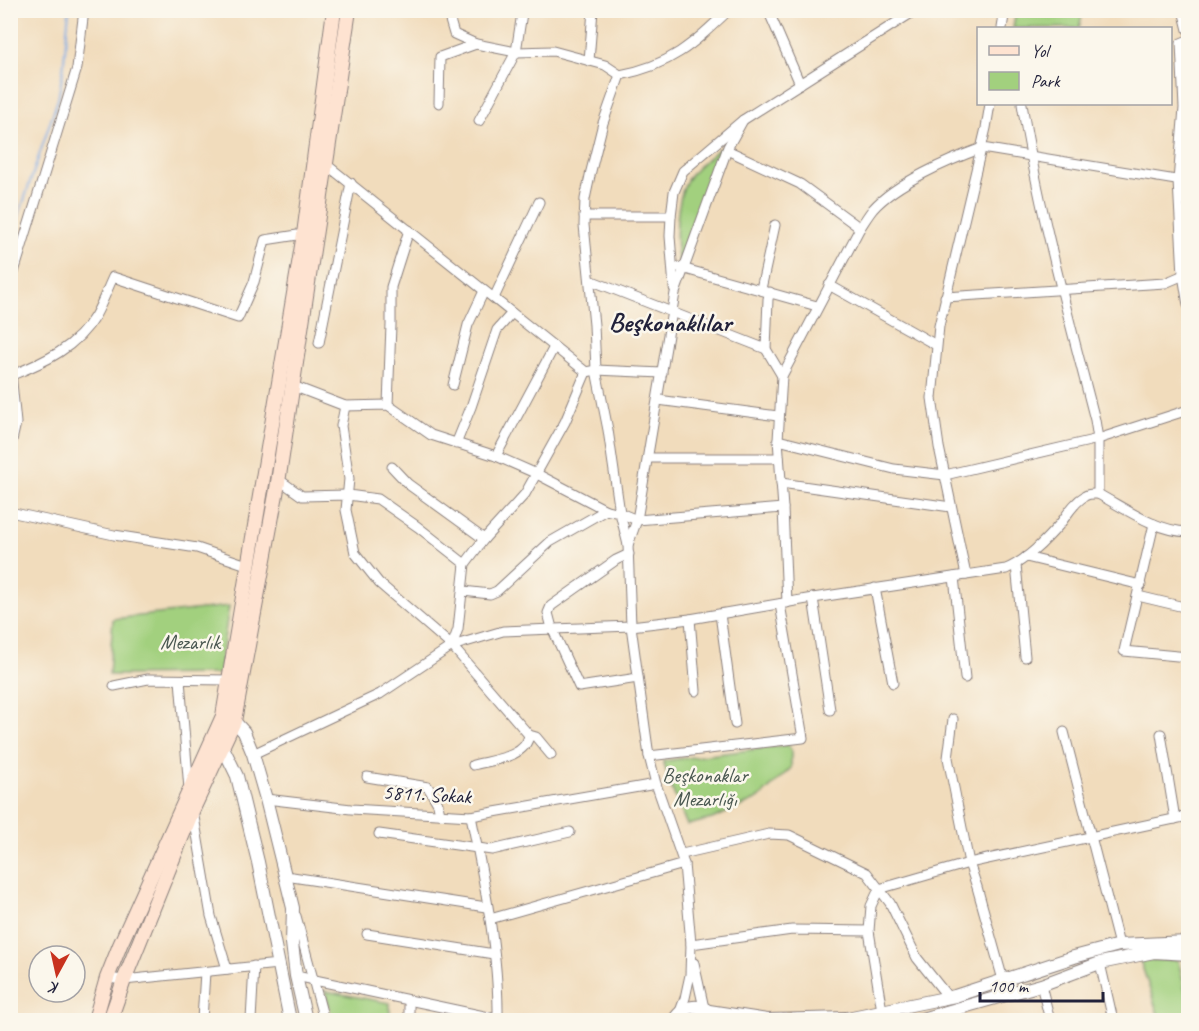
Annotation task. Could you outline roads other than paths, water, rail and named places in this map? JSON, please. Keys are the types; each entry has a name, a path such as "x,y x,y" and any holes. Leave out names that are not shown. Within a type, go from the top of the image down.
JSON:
{"main road":[{"path":"95,1020 107,978 120,945 216,732 228,719 229,680 304,234 334,10"},
{"path":"110,1020 193,809 223,747 278,480 349,10"}],"street":[{"path":"10,285 77,68 84,10"},
{"path":"447,10 454,34 476,44 516,52 553,51 605,65 620,75 645,69 676,56 693,44 729,10"},
{"path":"589,61 593,10"},
{"path":"768,10 800,84"},
{"path":"675,293 670,236 671,216 674,192 683,171 743,120 913,13 922,10"},
{"path":"1002,27 1005,10"},
{"path":"1183,10 1188,30"},
{"path":"479,122 516,52 522,14"},
{"path":"1188,40 1181,43 1186,107 1178,181 1188,304"},
{"path":"439,103 440,57 476,44"},
{"path":"620,75 603,123 585,199 584,216 590,280 591,371 608,430 620,513 628,550 632,626 649,756 656,784 683,859 691,944 690,975 685,998 675,1019"},
{"path":"966,575 951,507 932,398 936,345 945,297 982,148 990,105"},
{"path":"1022,105 1031,157 1095,420 1098,439 1098,494"},
{"path":"638,678 579,687 552,628 548,613 551,606 628,550 638,520 675,293 727,150 743,120"},
{"path":"649,756 803,738 783,603 783,508 778,440 782,376 829,285 872,210 897,190 950,160 982,148 1188,182"},
{"path":"727,150 800,184 860,228"},
{"path":"327,165 554,347 591,371 662,373"},
{"path":"319,343 351,183"},
{"path":"494,298 539,202"},
{"path":"584,216 671,216"},
{"path":"775,225 766,291 768,299 766,349 782,376"},
{"path":"388,405 392,326 391,287 409,230"},
{"path":"12,375 37,366 70,347 95,317 113,277 238,318 254,282 265,240 304,234"},
{"path":"673,265 818,306"},
{"path":"945,297 1165,283 1186,274"},
{"path":"590,280 766,349"},
{"path":"829,285 936,345"},
{"path":"453,385 468,325 484,291"},
{"path":"456,444 497,330 512,313"},
{"path":"496,456 554,347"},
{"path":"10,362 16,423 10,449"},
{"path":"452,645 458,629 465,564 484,539 525,494 591,371"},
{"path":"293,386 345,406 388,405 431,435 496,456 537,474 606,510 638,520 783,508"},
{"path":"657,400 778,416"},
{"path":"345,406 341,426 349,479 346,510 355,554 379,583 452,645 529,735 537,737 551,755"},
{"path":"778,440 894,469 945,475 1098,439 1188,410"},
{"path":"648,458 779,458"},
{"path":"392,467 408,484 484,539"},
{"path":"278,480 302,496 348,495 378,499 465,564"},
{"path":"781,483 951,507"},
{"path":"253,754 380,694 452,645 503,631 632,626 690,619 1006,569 1026,557 1084,496 1098,494 1154,524 1179,531 1188,531"},
{"path":"463,591 490,594 497,591 550,542 606,510"},
{"path":"10,512 114,535 197,548 247,565"},
{"path":"1154,524 1124,651 1188,657"},
{"path":"1026,557 1140,585"},
{"path":"1016,564 1025,657"},
{"path":"954,577 965,678"},
{"path":"875,588 893,683"},
{"path":"1138,596 1188,608"},
{"path":"813,598 830,710"},
{"path":"720,614 735,724"},
{"path":"690,619 696,691"},
{"path":"114,686 148,680 229,680"},
{"path":"180,680 190,791"},
{"path":"228,719 244,732 253,754 324,1020"},
{"path":"953,719 948,758 969,863 1003,980"},
{"path":"216,732 240,787 258,862 290,1020"},
{"path":"1064,732 1119,945"},
{"path":"1161,734 1174,819"},
{"path":"473,765 516,753 526,745 529,735"},
{"path":"367,777 428,787 440,814"},
{"name":"5811. Sokak","path":"266,799 351,808 471,816 656,784"},
{"path":"193,809 210,916 227,969"},
{"path":"296,976 498,1020 490,919 471,816"},
{"path":"884,1016 869,931 871,906 879,889 969,863 1188,816"},
{"path":"379,834 492,850 570,832"},
{"path":"490,919 770,834 789,835 867,873 890,903 917,958 948,997"},
{"path":"286,876 486,907"},
{"path":"293,908 292,942 296,976 306,1020"},
{"path":"691,944 792,930 869,931"},
{"path":"367,934 494,954"},
{"path":"675,1019 690,1007 710,1013 767,1020 884,1016 1119,945 1188,942"},
{"path":"691,944 710,1013"},
{"path":"918,1020 1041,985 1100,963 1154,952 1188,954"},
{"path":"1100,963 1113,1020"},
{"path":"107,978 124,980 278,964"},
{"path":"251,1020 254,966"},
{"path":"202,1020 205,972"},
{"path":"1041,985 1050,1020"},
{"path":"409,1000 409,1020"}],"waterway":[{"path":"10,242 58,99 69,10"}],"district":[{"name":"Beşkonaklılar","path":"670,322"}],"park label":[{"name":"Mezarlık","path":"190,642"},
{"name":"Beşkonaklar Mezarlığı","path":"705,787"}]}
